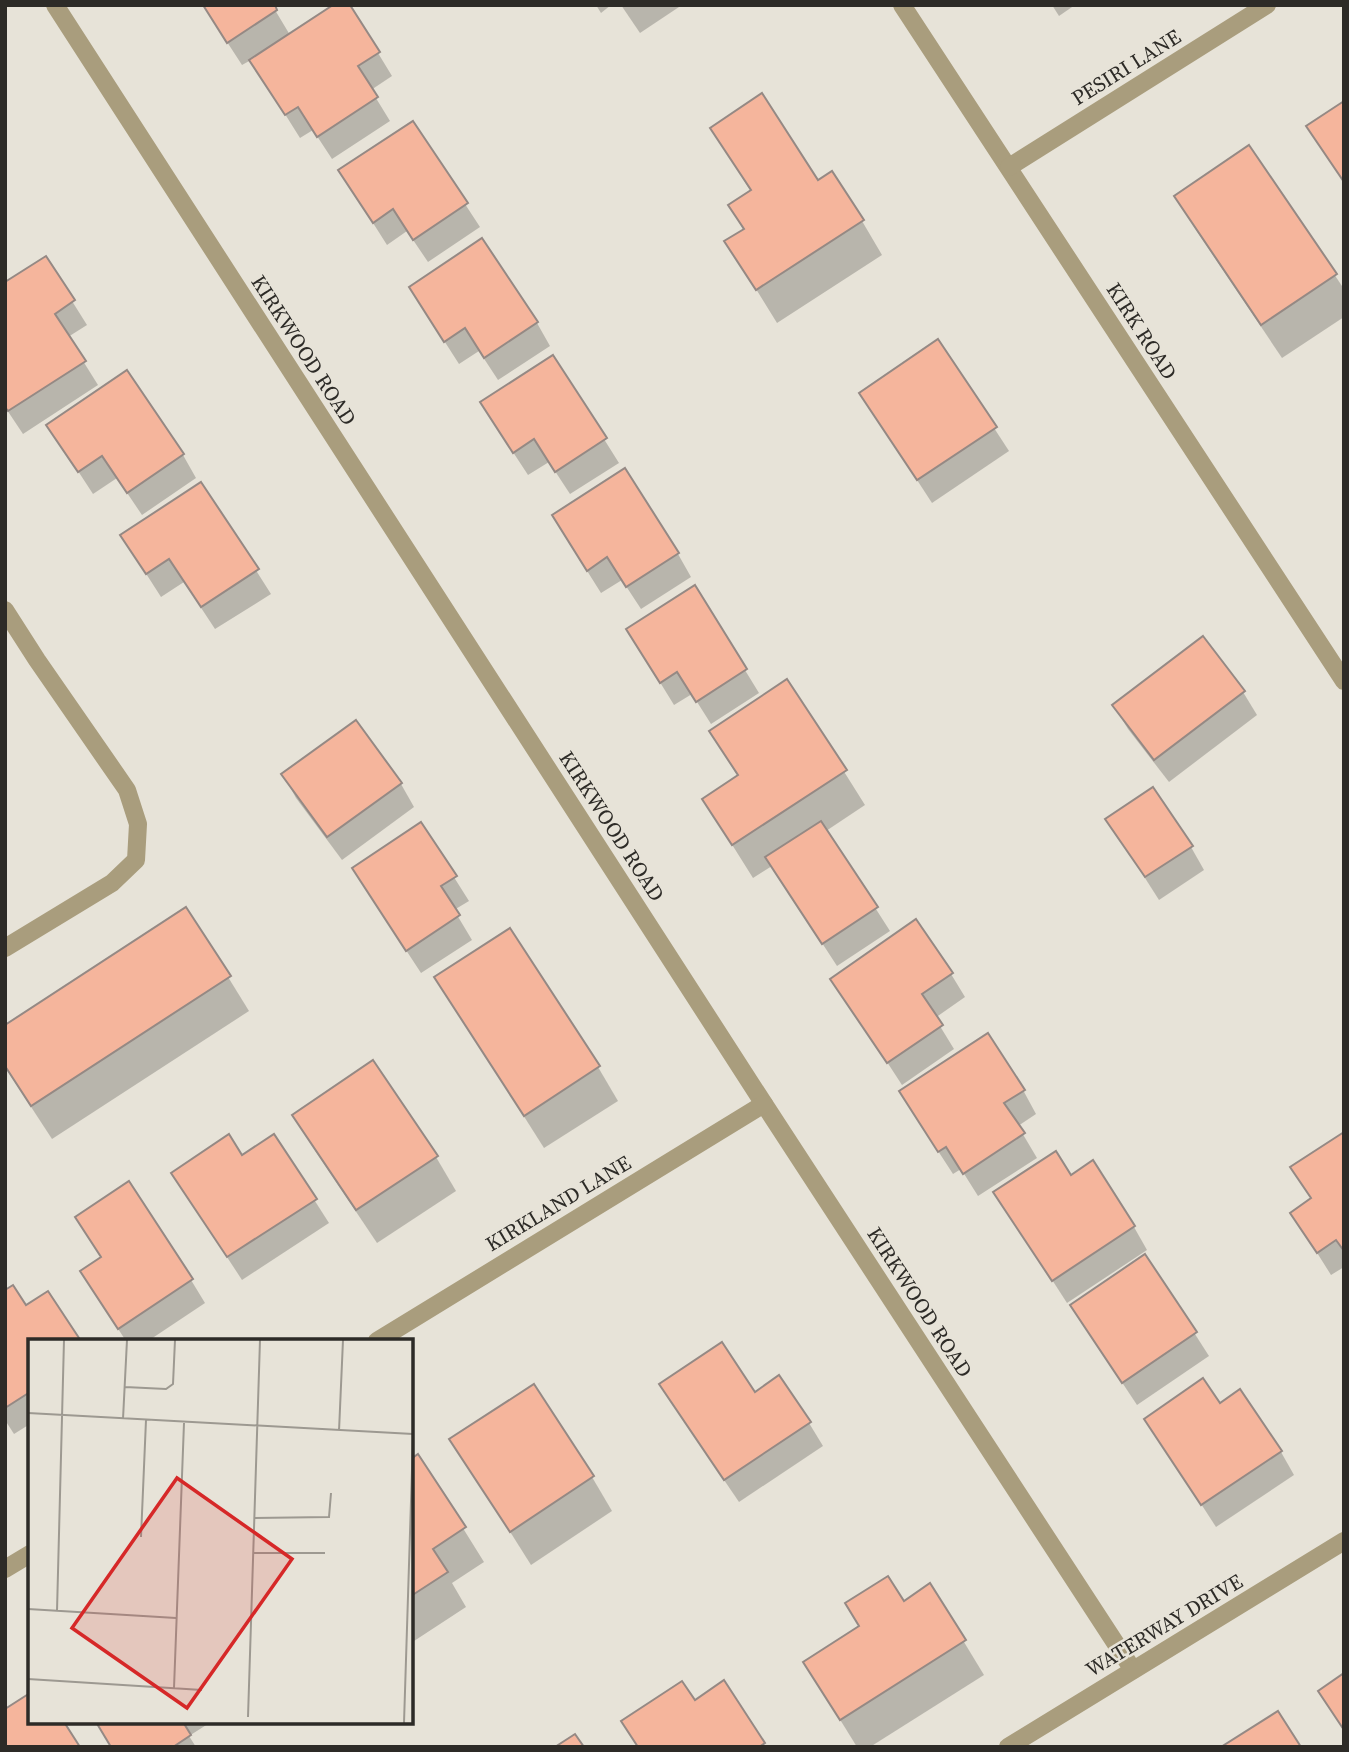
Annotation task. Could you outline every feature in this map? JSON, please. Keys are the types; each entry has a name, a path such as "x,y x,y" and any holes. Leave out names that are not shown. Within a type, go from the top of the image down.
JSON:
{"street":[{"name":"KIRKWOOD ROAD","path":"55,5 764,1104 1133,1670"},
{"name":"KIRK ROAD","path":"902,5 1344,681"},
{"name":"PESIRI LANE","path":"1009,167 1267,5"},
{"path":"5,610 127,790 138,824 136,860 112,883 5,948"},
{"name":"KIRKLAND LANE","path":"380,1339 764,1104"},
{"name":"WATERWAY DRIVE","path":"1008,1747 1344,1541"},
{"path":"5,1569 28,1555"}],"building":[{"path":"203,5 275,5 277,10 227,43"},
{"path":"333,5 350,5 380,52 358,66 378,97 317,137 298,107 285,115 249,60"},
{"path":"762,93 818,180 832,171 864,220 756,290 724,241 744,229 728,205 751,190 710,128"},
{"path":"1344,101 1344,182 1306,126"},
{"path":"413,121 468,203 413,240 393,209 373,223 338,170"},
{"path":"1249,145 1337,274 1261,325 1174,196"},
{"path":"482,238 538,322 484,358 465,328 444,342 409,287"},
{"path":"46,256 75,300 55,314 86,361 8,411 5,407 5,282"},
{"path":"938,339 997,427 917,480 859,393"},
{"path":"553,355 607,438 555,472 534,439 513,453 480,402"},
{"path":"127,370 184,454 127,493 102,456 78,472 46,425"},
{"path":"625,468 679,553 626,587 607,557 587,571 552,515"},
{"path":"201,482 259,569 201,607 169,559 146,574 120,535"},
{"path":"695,585 747,669 696,702 677,672 660,683 626,629"},
{"path":"1203,636 1245,691 1154,760 1112,705"},
{"path":"787,679 847,770 732,845 702,799 738,775 709,731"},
{"path":"356,720 402,783 327,837 281,774"},
{"path":"1153,787 1193,846 1145,877 1105,819"},
{"path":"821,821 878,907 822,944 765,857"},
{"path":"421,822 457,876 441,886 460,915 406,951 352,868"},
{"path":"186,907 231,976 31,1106 5,1066 5,1025"},
{"path":"916,919 953,973 922,994 943,1025 887,1063 830,979"},
{"path":"510,928 600,1066 524,1116 434,977"},
{"path":"988,1033 1025,1090 1004,1103 1025,1133 963,1174 946,1147 938,1152 899,1091"},
{"path":"373,1060 438,1156 356,1210 292,1115"},
{"path":"1344,1132 1344,1251 1336,1240 1317,1253 1290,1213 1311,1198 1290,1167"},
{"path":"229,1134 242,1155 274,1134 317,1199 227,1257 171,1173"},
{"path":"1056,1151 1071,1175 1093,1160 1135,1226 1052,1281 993,1192"},
{"path":"129,1181 193,1279 118,1329 80,1271 101,1257 75,1217"},
{"path":"1145,1254 1197,1332 1122,1383 1070,1305"},
{"path":"13,1285 26,1305 48,1291 80,1339 28,1339 28,1393 5,1408 5,1290"},
{"path":"722,1342 755,1392 779,1375 811,1422 724,1480 659,1384"},
{"path":"1203,1378 1220,1403 1240,1389 1282,1451 1201,1505 1144,1419"},
{"path":"534,1384 594,1476 510,1532 449,1439"},
{"path":"418,1454 466,1527 433,1549 448,1572 413,1595 413,1458"},
{"path":"888,1576 904,1601 930,1583 966,1640 840,1720 803,1662 859,1626 845,1603"},
{"path":"1344,1673 1344,1730 1318,1691"},
{"path":"724,1680 765,1743 759,1747 638,1747 621,1721 682,1681 695,1700"},
{"path":"28,1694 28,1724 65,1724 80,1747 5,1747 5,1709"},
{"path":"1278,1711 1301,1747 1221,1747"},
{"path":"97,1724 184,1724 191,1735 173,1747 111,1747"},
{"path":"575,1734 584,1747 555,1747"}]}
